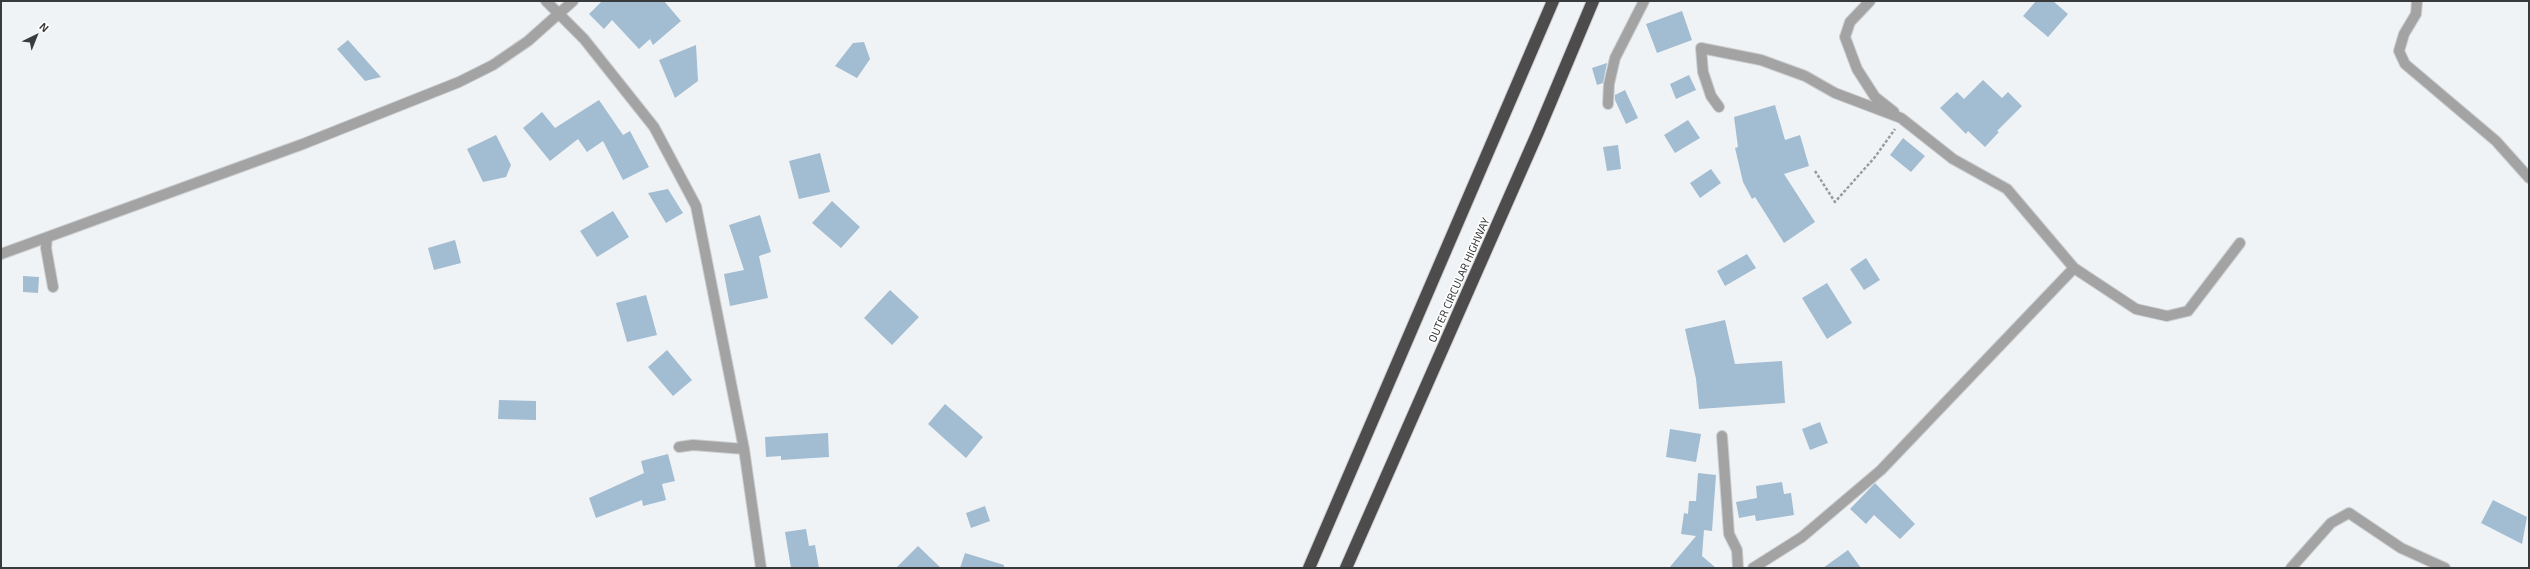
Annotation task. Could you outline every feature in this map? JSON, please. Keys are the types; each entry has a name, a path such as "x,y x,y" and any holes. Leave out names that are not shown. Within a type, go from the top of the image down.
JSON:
{"highway":[{"name":"OUTER CIRCULAR HIGHWAY","path":"1309,568 1553,1"},
{"name":"OUTER CIRCULAR HIGHWAY","path":"1346,568 1593,1"}],"street":[{"path":"546,1 584,40 654,128 696,206 744,449 762,568"},
{"path":"1,254 303,144 460,82 493,65 528,41 573,1"},
{"path":"1608,104 1609,84 1615,58 1644,1"},
{"path":"1870,1 1850,22 1845,37 1857,69 1875,97 1953,159 2006,189 2074,268 2136,309 2166,316 2188,311 2240,243"},
{"path":"2417,1 2416,14 2404,34 2399,51 2404,64 2496,141 2529,178"},
{"path":"1719,107 1711,96 1703,72 1701,48 1761,60 1805,76 1835,93 1901,118"},
{"path":"47,238 46,248 53,287"},
{"path":"1753,568 1802,537 1881,470 2074,268"},
{"path":"1722,436 1729,534 1737,550 1738,568"},
{"path":"679,447 693,445 744,449"},
{"path":"2291,568 2331,523 2349,513 2401,548 2445,568"}],"path":[{"path":"1815,171 1835,202 1875,157 1901,118"}],"building":[{"path":"602,1 664,1 681,21 653,45 650,39 639,49 612,20 604,29 589,14"},
{"path":"2036,1 2053,1 2068,14 2048,37 2023,16"},
{"path":"1682,11 1692,40 1657,53 1646,24"},
{"path":"348,40 381,77 365,81 337,49"},
{"path":"864,42 870,59 857,78 835,66 853,43"},
{"path":"696,45 698,81 675,98 659,60"},
{"path":"1607,63 1603,83 1597,85 1592,68"},
{"path":"1689,75 1696,90 1676,99 1670,84"},
{"path":"1983,80 2002,98 2008,92 2022,106 1997,131 1999,132 1985,147 1968,131 1966,134 1940,108 1957,92 1964,99"},
{"path":"1625,90 1638,118 1626,124 1615,100 1615,95"},
{"path":"599,100 623,135 630,131 649,167 623,180 603,141 587,152 578,139 550,161 523,128 542,112 555,128"},
{"path":"1775,105 1785,140 1800,135 1809,166 1784,174 1815,222 1784,243 1755,197 1752,199 1743,182 1735,148 1738,147 1734,117"},
{"path":"1688,120 1700,138 1675,153 1664,135"},
{"path":"496,135 511,165 506,177 483,182 467,149"},
{"path":"1903,138 1925,156 1911,172 1890,155"},
{"path":"1618,145 1621,169 1607,171 1603,147"},
{"path":"820,153 830,192 799,199 789,161"},
{"path":"1711,169 1721,183 1700,198 1690,183"},
{"path":"668,189 683,213 666,223 648,193"},
{"path":"832,201 860,227 841,248 812,223"},
{"path":"613,211 629,237 597,257 580,231"},
{"path":"760,215 771,252 759,256 768,298 730,306 724,274 744,270 729,225"},
{"path":"455,240 461,263 434,270 428,248"},
{"path":"1747,254 1756,268 1725,286 1717,271"},
{"path":"1866,258 1880,280 1864,290 1850,269"},
{"path":"23,276 39,277 38,293 23,292"},
{"path":"1827,283 1852,323 1827,339 1802,298"},
{"path":"890,290 919,317 892,345 864,318"},
{"path":"646,295 657,335 627,342 616,303"},
{"path":"1725,320 1735,364 1782,361 1785,403 1699,409 1696,379 1685,329"},
{"path":"667,350 692,380 673,396 648,367"},
{"path":"499,400 536,401 536,420 498,419"},
{"path":"945,404 983,437 966,458 928,424"},
{"path":"1820,422 1828,443 1810,450 1802,429"},
{"path":"1670,429 1701,434 1696,462 1666,457"},
{"path":"828,433 829,457 781,460 781,456 766,457 765,437"},
{"path":"668,454 675,481 662,484 666,500 643,506 642,500 596,518 589,498 644,473 641,461"},
{"path":"1698,473 1716,475 1712,531 1704,530 1702,556 1716,568 1669,568 1696,536 1681,534 1684,513 1688,514 1689,501 1696,501"},
{"path":"1782,482 1784,494 1791,493 1794,515 1756,521 1755,515 1739,518 1736,502 1757,498 1756,486"},
{"path":"1875,483 1915,524 1900,539 1874,515 1866,524 1850,509"},
{"path":"2493,500 2527,517 2522,544 2481,523"},
{"path":"985,506 990,521 971,528 966,513"},
{"path":"806,529 809,546 815,545 819,568 791,568 785,532"},
{"path":"918,546 941,568 896,568"},
{"path":"1848,550 1861,568 1823,568"},
{"path":"965,553 1004,565 1004,568 960,568"}]}
